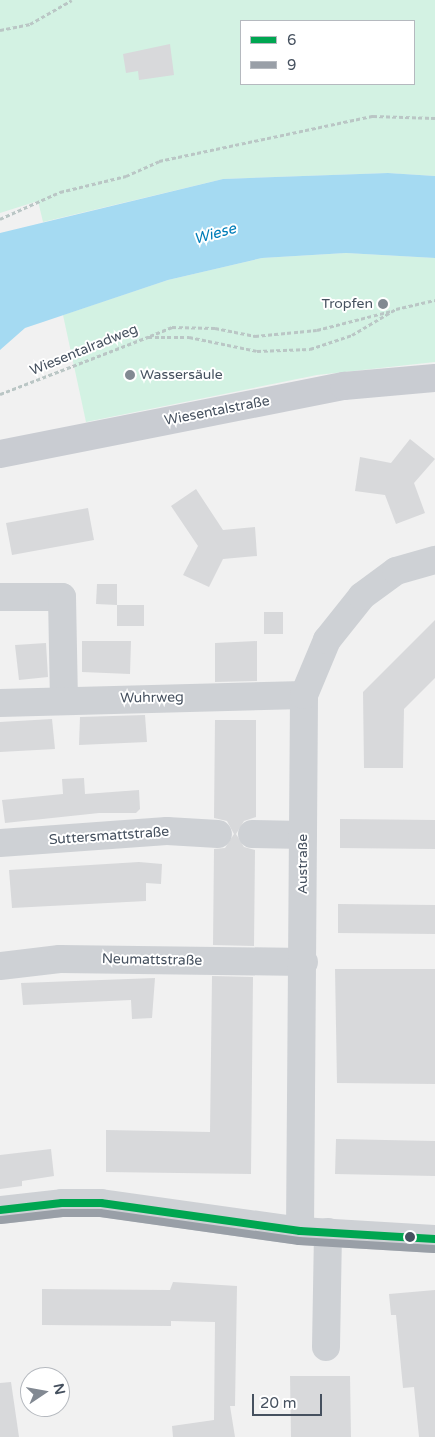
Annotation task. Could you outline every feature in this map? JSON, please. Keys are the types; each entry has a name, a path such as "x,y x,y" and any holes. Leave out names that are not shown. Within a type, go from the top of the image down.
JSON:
{"main road":[{"name":"Wiesentalstraße","path":"0,454 344,386 435,378"}],"street":[{"name":"Austraße","path":"300,1230 304,962 304,695 327,640 362,596 396,571 435,560"},
{"path":"0,597 62,596 64,700"},
{"name":"Wuhrweg","path":"0,703 304,695"},
{"name":"Suttersmattstraße","path":"0,843 167,831 218,834"},
{"path":"252,834 303,835"},
{"name":"Neumattstraße","path":"0,966 60,959 304,962"},
{"path":"0,1210 62,1203 101,1203 300,1230 435,1239"},
{"path":"326,1347 328,1232"}],"path":[{"path":"0,30 30,24 72,0"},
{"path":"0,219 60,192 126,176 159,161 373,116 435,118"},
{"name":"Wiesentalradweg","path":"0,394 41,381 148,336 189,337 257,351 310,350 352,335 396,309 435,300"},
{"path":"148,336 172,327 215,328 255,336 317,330 396,309"}],"green space":[{"path":"0,0 435,0 435,176 388,173 223,179 43,222 38,201 0,213"},
{"path":"346,253 435,258 435,362 317,375 86,422 63,315 168,280 262,258"}],"water":[{"name":"Wiese","path":"388,173 435,176 435,258 346,253 262,258 168,280 25,328 0,350 0,233 223,179"}],"building":[{"path":"170,44 174,75 139,80 138,71 126,73 123,54"},
{"path":"410,439 435,459 414,483 425,513 396,524 385,495 355,491 360,457 391,463"},
{"path":"196,489 223,530 255,527 257,556 223,559 209,587 183,575 198,546 171,506"},
{"path":"88,508 94,540 12,555 6,523"},
{"path":"97,584 117,584 117,605 96,604"},
{"path":"117,605 144,605 144,626 117,626"},
{"path":"264,612 283,612 283,634 264,634"},
{"path":"435,620 435,678 404,709 403,768 364,768 363,692"},
{"path":"82,641 131,641 130,674 82,672"},
{"path":"257,641 257,681 215,682 215,643"},
{"path":"46,643 48,677 19,680 15,645"},
{"path":"145,715 147,742 79,745 80,717"},
{"path":"52,719 55,749 0,752 0,722"},
{"path":"215,720 256,720 256,817 244,821 236,834 244,847 255,850 254,946 213,945 214,849 225,848 234,834 227,821 214,818"},
{"path":"84,778 85,794 139,790 140,809 136,813 99,813 5,823 2,800 63,794 62,779"},
{"path":"340,819 435,820 435,849 340,848"},
{"path":"139,862 162,864 161,884 146,883 146,901 12,908 9,870"},
{"path":"338,904 435,905 435,934 338,933"},
{"path":"335,969 435,969 435,1084 337,1083"},
{"path":"212,976 253,977 251,1174 106,1172 106,1130 210,1132"},
{"path":"155,978 152,1018 132,1019 131,1000 23,1005 21,983"},
{"path":"336,1139 435,1141 435,1176 335,1174"},
{"path":"51,1149 54,1176 22,1181 22,1186 0,1189 0,1155"},
{"path":"173,1282 237,1286 235,1406 230,1406 235,1437 173,1437 172,1426 214,1420 215,1322 171,1321 171,1326 42,1325 42,1289 170,1290"},
{"path":"435,1290 435,1437 419,1437 414,1387 403,1388 396,1315 391,1315 389,1294"},
{"path":"290,1376 350,1376 351,1437 291,1437"},
{"path":"11,1382 19,1437 0,1437 0,1383"}],"transit line":[{"name":"6","path":"0,1210 62,1203 101,1203 300,1231 435,1239"},
{"name":"9","path":"1,1220 63,1213 100,1213 299,1241 434,1249"}],"place":[{"name":"Tropfen","path":"383,304"},
{"name":"Wassersäule","path":"130,375"}]}
